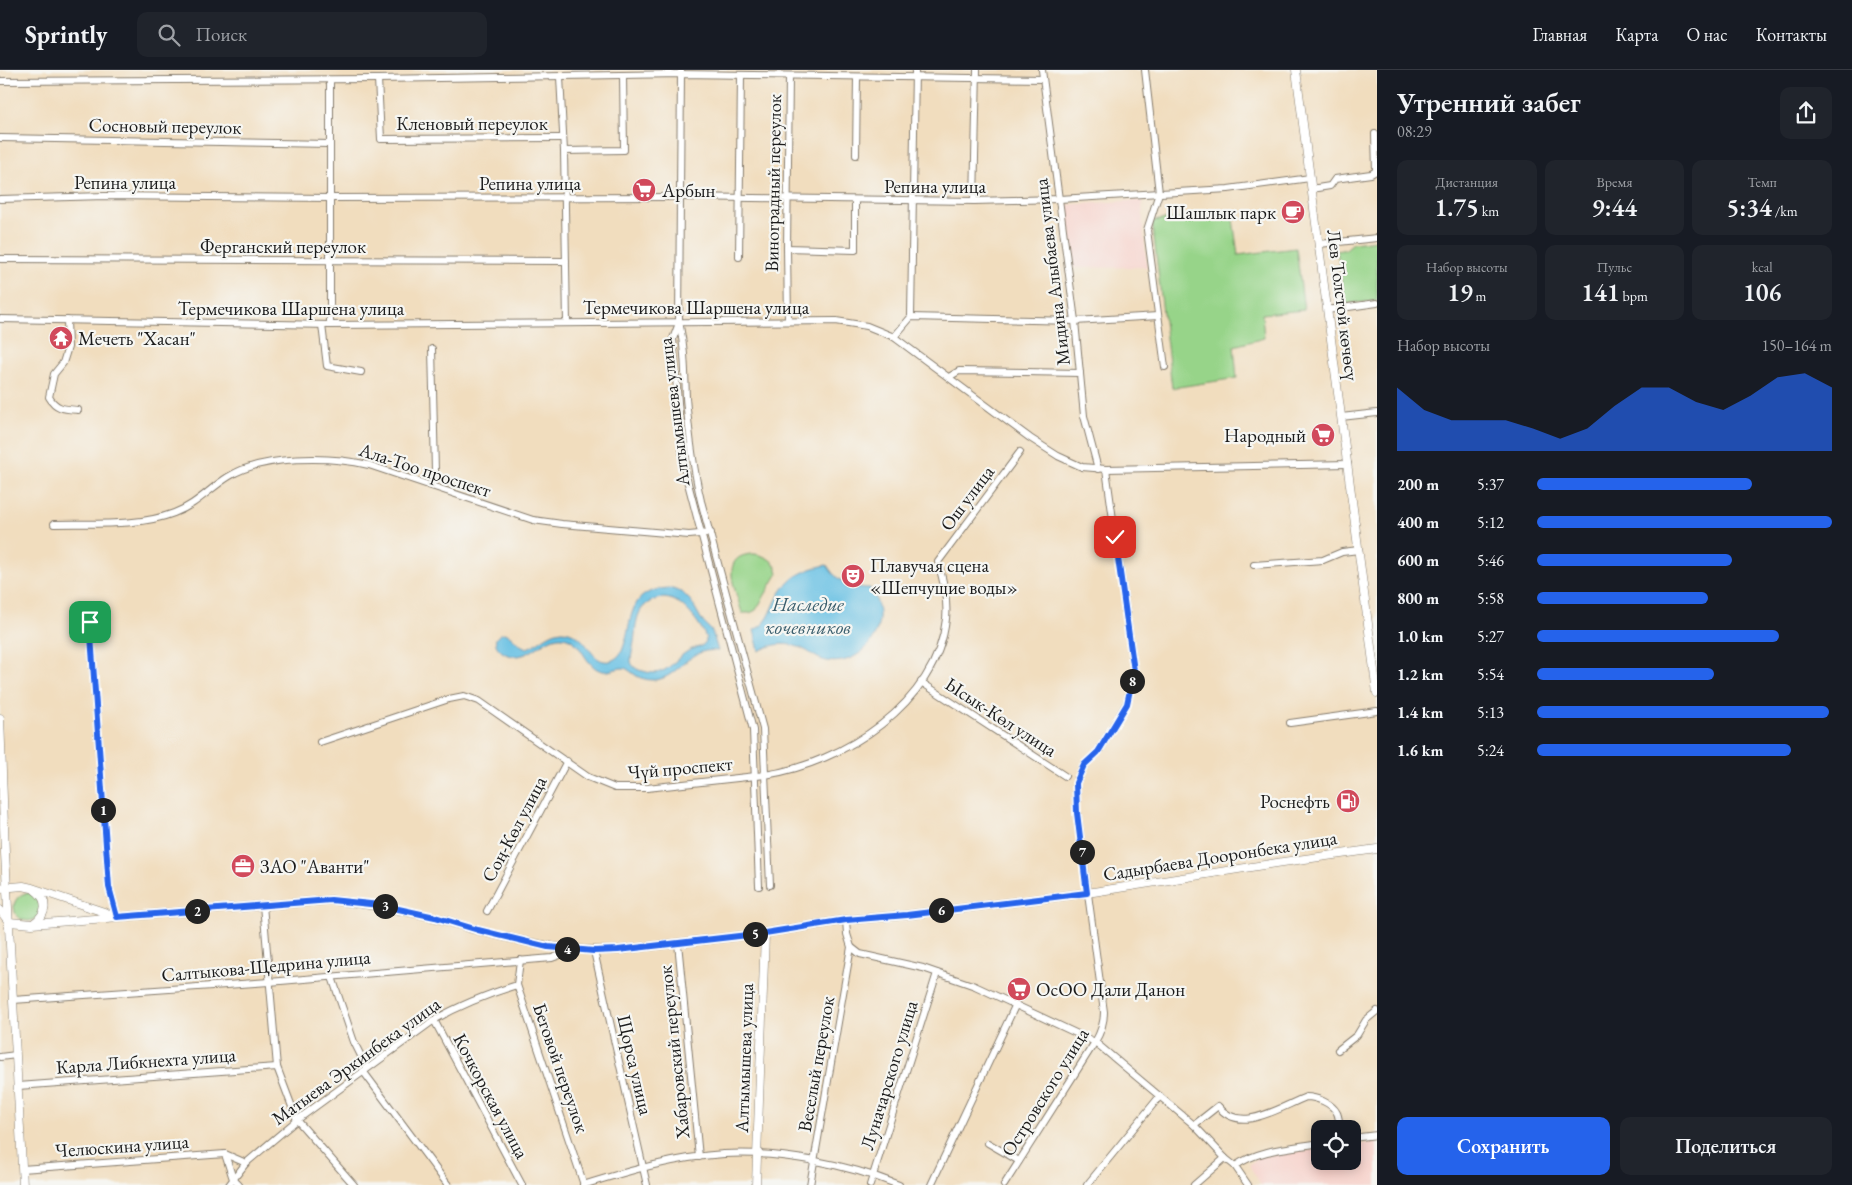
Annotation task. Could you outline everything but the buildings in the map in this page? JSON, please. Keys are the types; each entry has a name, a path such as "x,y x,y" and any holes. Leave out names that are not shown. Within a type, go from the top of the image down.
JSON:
{"main road":[{"name":"Лев Толстой көчөсү","path":"1296,70 1377,693"},
{"path":"0,718 4,888 9,922 14,1000 23,1185"},
{"name":"Садырбаева Дооронбека улица","path":"9,922 32,924 331,900 380,905 435,917 510,939 548,947 594,951 618,950 765,933 846,920 907,915 1087,893 1377,849"},
{"name":"Садырбаева Дооронбека улица","path":"4,888 23,886 32,888 117,917"},
{"path":"32,888 44,898 45,906 41,918 32,924"},
{"path":"0,910 9,922"},
{"name":"Алтымышева улица","path":"756,1185 765,933"}],"street":[{"path":"371,70 375,79"},
{"path":"894,337 911,317 915,70"},
{"path":"974,201 976,70"},
{"name":"Мидина Алыбаева улица","path":"1042,70 1075,322 1084,416 1098,469"},
{"path":"1145,70 1159,192 1147,230 1165,368"},
{"path":"0,81 560,77 681,72 741,75 1043,80"},
{"path":"679,322 681,72"},
{"path":"564,152 624,150 623,75"},
{"path":"739,257 741,75"},
{"name":"Виноградный переулок","path":"788,321 787,248 790,76"},
{"path":"560,77 564,152 567,323"},
{"path":"856,155 857,77"},
{"name":"Кленовый переулок","path":"375,79 381,138 562,138"},
{"path":"330,80 330,325"},
{"path":"1311,189 1330,186 1335,180 1371,174 1376,171 1375,134"},
{"name":"Сосновый переулок","path":"0,138 329,144"},
{"name":"Репина улица","path":"0,199 104,196 330,198 680,197 914,202 1060,199 1228,189 1310,178"},
{"path":"787,248 855,250 855,200"},
{"path":"1319,244 1377,238"},
{"name":"Ферганский переулок","path":"0,258 566,261"},
{"path":"1327,310 1377,303"},
{"path":"911,317 1075,322 1158,316"},
{"name":"Термечикова Шаршена улица","path":"0,320 322,325 788,321 852,323 867,326 894,337 1030,438 1058,456 1082,467 1106,469 1348,464"},
{"path":"67,320 68,347 63,362 54,374 49,397 54,405 64,409 78,410"},
{"name":"Алтымышева улица","path":"679,322 683,338 694,470 762,729 770,884"},
{"name":"Алтымышева улица","path":"679,322 673,339 685,472 751,719 756,776 759,886"},
{"path":"322,325 328,366 361,372"},
{"path":"432,349 435,471 432,485"},
{"path":"950,377 959,371 1080,373"},
{"path":"1341,417 1377,413"},
{"name":"Ош улица","path":"938,562 1020,452"},
{"name":"Ала-Тоо проспект","path":"54,524 139,522 163,517 197,502 237,472 258,464 277,461 356,462 432,485 515,514 546,522 701,535 711,533"},
{"name":"Островского улица","path":"1004,1185 1102,1031 1104,1012 1077,813 1076,783 1084,765 1098,752 1127,704 1134,671 1106,469"},
{"path":"1254,565 1323,560 1342,552 1359,550"},
{"name":"Чүй проспект","path":"320,742 449,699 464,696 479,701 596,782 614,788 624,790 756,776 800,768 828,758 882,724 908,699 921,682 939,650 946,619 945,589 938,562"},
{"path":"90,622 109,887 117,917"},
{"name":"Ысык-Көл улица","path":"921,682 1065,776"},
{"path":"1290,723 1377,711"},
{"name":"Соң-Көл улица","path":"487,911 567,761"},
{"path":"263,905 277,1067 297,1120 354,1185"},
{"path":"846,920 847,934 851,947 860,954 923,968 975,986 1095,1042 1194,1125 1235,1166 1248,1185"},
{"name":"Хабаровский переулок","path":"678,943 699,1157"},
{"name":"Веселый переулок","path":"810,1185 851,947"},
{"name":"Салтыкова-Щедрина улица","path":"14,1000 269,982 552,958 574,950"},
{"name":"Щорса улица","path":"594,951 647,1185"},
{"name":"Беговой переулок","path":"520,960 517,985 584,1185"},
{"name":"Луначарского улица","path":"870,1185 936,973"},
{"path":"332,977 365,1069 448,1185"},
{"name":"Матыева Эркинбека улица","path":"231,1182 246,1163 297,1120 434,1020 481,997 517,985"},
{"path":"931,1185 1016,1004"},
{"path":"1338,1050 1357,1035 1366,1020 1377,1011"},
{"name":"Кочкорская улица","path":"434,1020 522,1185"},
{"path":"0,1057 16,1055"},
{"name":"Карла Либкнехта улица","path":"18,1086 277,1067"},
{"path":"1087,1185 1160,1096"},
{"path":"1194,1125 1218,1106 1229,1116 1250,1119 1262,1116 1306,1097 1313,1097 1331,1106 1337,1112 1339,1120"},
{"path":"1361,1137 1377,1135"},
{"path":"988,1143 1019,1161"},
{"path":"1235,1166 1247,1158 1258,1154 1311,1145"},
{"path":"225,1154 231,1182 239,1185"},
{"name":"Челюскина улица","path":"22,1169 225,1154 246,1163"},
{"path":"584,1185 642,1168 723,1154 757,1154 815,1161 874,1175 899,1185"},
{"path":"1194,1185 1225,1158"}],"shaded area":[{"path":"1142,200 1147,267 1073,268 1065,205"},
{"path":"1377,1142 1377,1185 1261,1185 1249,1165 1258,1156 1311,1150 1311,1170 1361,1170 1361,1144"}],"green space":[{"path":"1232,212 1238,255 1296,248 1304,310 1262,314 1264,338 1234,346 1237,378 1172,388 1152,221"},
{"path":"1377,240 1377,301 1342,304 1343,289 1337,251 1346,249 1353,243"},
{"path":"755,554 770,560 775,565 778,573 756,610 750,613 742,613 733,584 733,567 736,560 743,556"},
{"path":"28,893 38,897 42,907 38,917 28,921 18,917 14,907 18,897"}],"water":[{"name":"Наследие кочевников","path":"827,565 835,576 845,583 857,587 870,588 879,609 878,626 873,639 857,655 850,659 835,662 822,660 801,648 783,644 759,651 754,630 769,617 786,585 804,572"},
{"path":"669,588 682,592 691,601 703,622 712,631 718,651 706,651 696,654 672,673 663,678 653,680 641,678 625,668 606,671 599,670 589,662 574,642 563,637 551,639 528,653 514,656 504,653 497,646 496,639 504,633 527,648 552,634 566,631 581,639 599,659 610,661 622,651 638,601 645,594","holes":["661,598 675,601 686,609 703,631 706,641 701,646 684,654 664,670 651,673 641,671 634,667 631,662 637,620 646,604"]}],"place":[{"name":"Арбын","path":"644,190"},
{"name":"Шашлык парк","path":"1293,212"},
{"name":"Мечеть \"Хасан\"","path":"61,338"},
{"name":"Народный","path":"1323,435"},
{"name":"Плавучая сцена «Шепчущие воды»","path":"853,576"},
{"name":"Роснефть","path":"1348,801"},
{"name":"ЗАО \"Аванти\"","path":"243,866"},
{"name":"ОсОО Дали Данон","path":"1019,989"}],"route":[{"path":"90,622 109,887 117,917 331,900 380,905 435,917 510,939 548,947 594,951 618,950 765,933 862,918 907,915 1087,893 1077,813 1076,783 1084,765 1098,752 1127,704 1134,671 1115,537"}]}
